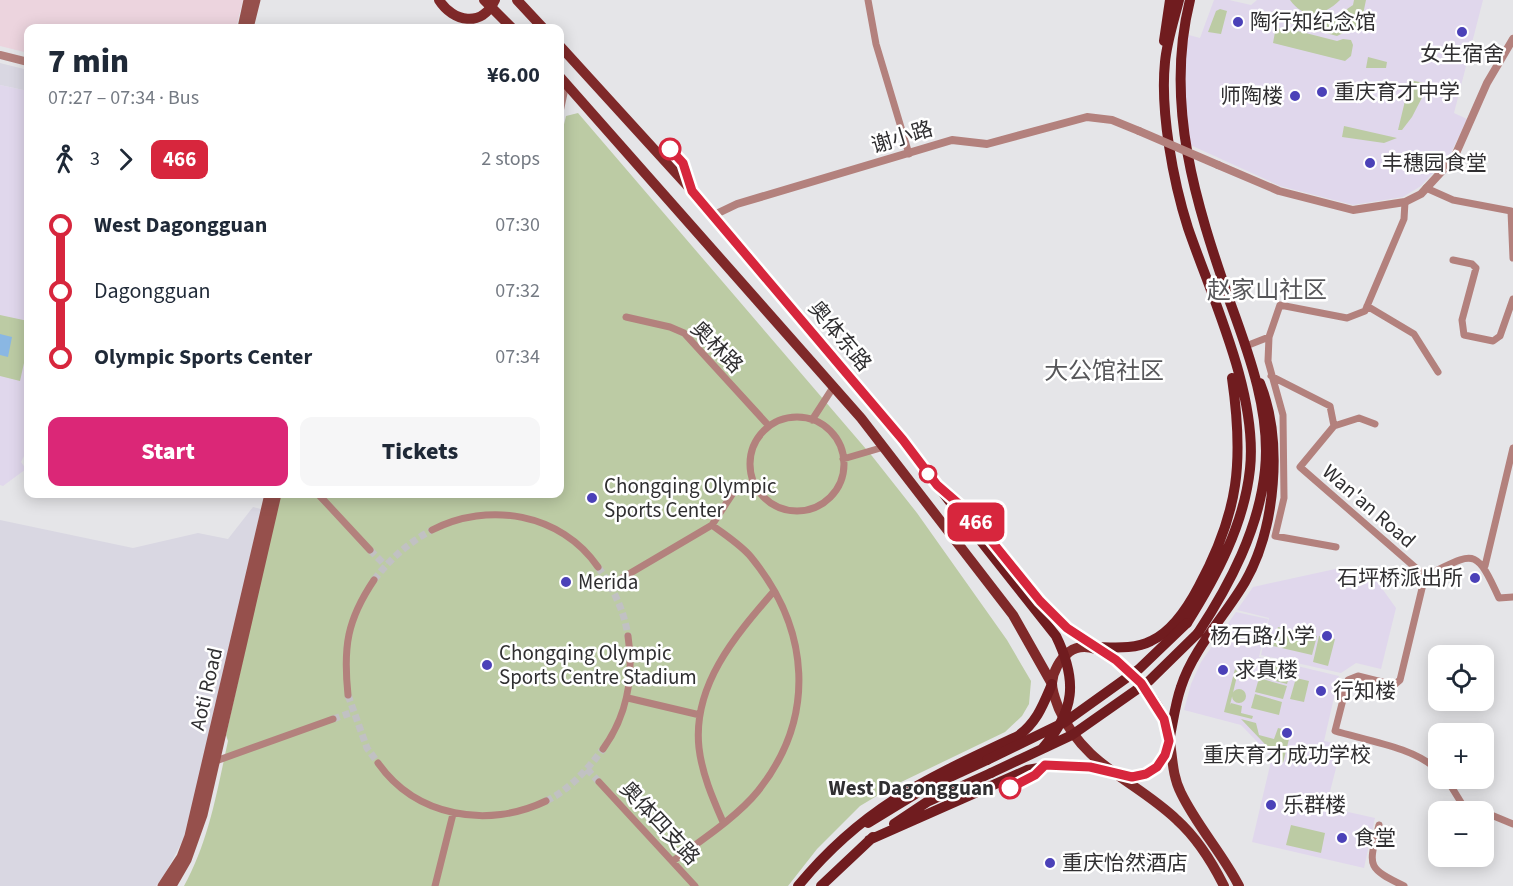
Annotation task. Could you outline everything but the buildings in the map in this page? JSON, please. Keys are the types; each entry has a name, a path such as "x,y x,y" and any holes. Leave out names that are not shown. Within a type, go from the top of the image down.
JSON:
{"highway":[{"path":"1169,741 1181,686 1198,654 1246,579 1259,549 1268,512 1274,470 1274,437 1268,403 1198,206 1183,133 1180,74 1185,20 1192,0"},
{"path":"806,886 860,828 922,790 1065,722 1139,669 1187,623 1211,584 1237,526 1250,468 1248,423 1238,372 1175,181 1167,132 1165,63 1165,30 1172,1"},
{"path":"1092,647 1137,646 1159,637 1182,614 1221,542 1232,505 1239,454 1238,418 1226,333"},
{"path":"821,886 869,840 927,802 1072,735 1149,681 1198,633 1225,591 1251,530 1265,470 1263,421 1247,349"},
{"path":"937,485 1056,636 1065,655 1071,672 1068,709 1054,735 1042,749"},
{"path":"798,886 819,860 854,826 882,805 1028,729 1042,708 1052,684"},
{"path":"869,840 1027,770 1062,764 1116,774"}],"main road":[{"path":"243,24 248,0"},
{"path":"250,24 256,0"},
{"path":"439,0 450,14 466,20 484,14 495,0"},
{"path":"484,0 508,24"},
{"path":"517,0 539,24"},
{"name":"奥体东路","path":"564,50 714,215 903,440 937,485 968,512 1040,601 1067,628 1092,647"},
{"name":"奥体东路","path":"564,81 834,386 884,447 1013,615 1052,684"},
{"name":"Aoti Road","path":"172,886 187,860 195,838 268,498"},
{"name":"Aoti Road","path":"162,886 181,857 211,763 276,498"},
{"path":"1224,886 1206,854 1178,821 1088,753 1067,726 1055,698 1052,684 1061,659 1079,647 1092,647 1116,660 1141,683 1164,719 1180,791 1218,847 1239,886"},
{"path":"1116,774 1132,777 1146,774 1161,761 1169,741"}],"street":[{"path":"868,0 876,44 909,154"},
{"path":"1336,547 1275,536 1284,498 1283,415 1268,361 1269,337 1280,305 1347,318 1365,311 1404,219 1405,202 1426,188 1454,158 1487,83 1513,39"},
{"path":"0,55 24,61"},
{"name":"谢小路","path":"714,215 736,204 952,140 987,144 1087,117 1112,120 1279,191 1353,210 1405,202"},
{"path":"1426,188 1454,200 1511,211 1513,258"},
{"path":"1453,260 1472,264 1476,268 1462,320 1464,335 1493,341 1500,336 1509,324 1513,299"},
{"path":"1367,306 1414,334 1438,372"},
{"name":"奥林路","path":"626,317 670,327 684,333 769,426"},
{"path":"1247,349 1269,337"},
{"path":"1271,376 1330,406 1334,426 1359,418 1375,424"},
{"path":"812,420 834,386"},
{"path":"797,417 812,420 825,427 836,437 843,459 840,483 831,497 819,506 804,512 788,511 773,506 761,496 753,482 749,467 751,451 758,437 769,426 783,419 797,417"},
{"name":"Wan'an Road","path":"1334,426 1300,467 1425,576 1463,558 1472,557 1485,566"},
{"path":"843,459 884,447"},
{"path":"1513,448 1485,566 1499,598 1513,597"},
{"path":"622,578 712,525 733,493 753,482"},
{"path":"322,498 370,550"},
{"path":"432,530 453,519 485,513 520,516 555,528 588,552 598,567"},
{"path":"673,861 757,793 783,757 800,704 800,659 774,591 750,556 712,525"},
{"path":"1425,576 1400,680 1394,685 1358,676 1348,680 1335,731 1411,754 1428,762"},
{"path":"348,694 346,642 361,599 374,580"},
{"path":"723,822 708,787 699,748 700,715 715,670 735,636 774,591"},
{"path":"603,749 613,736 628,698 631,657 628,636"},
{"path":"628,698 700,715"},
{"path":"211,763 333,719"},
{"path":"378,763 389,779 418,801 453,814 492,817 528,810 546,801"},
{"name":"奥体四支路","path":"599,782 695,886"},
{"path":"435,886 453,814"},
{"path":"1494,816 1513,824"},
{"path":"1379,825 1371,856 1372,866 1379,873 1404,886"}],"shaded area":[{"path":"0,0 243,0 237,24 24,24 24,52 0,46"},
{"name":"重庆育才中学","path":"1214,0 1229,0 1251,5 1257,0 1483,0 1454,113 1467,119 1451,153 1421,186 1403,197 1353,205 1280,186 1186,143 1185,34 1200,38"},
{"path":"0,63 24,69 24,90 0,85"},
{"path":"0,85 24,90 24,456 21,462 24,470 3,486 0,485"},
{"path":"253,507 261,509 193,810 186,834 165,874 156,886 0,886 0,520 133,548 198,533 228,539"},
{"name":"杨石路小学","path":"1349,566 1371,573 1396,608 1381,669 1356,663 1341,673 1261,655 1269,618 1237,610 1253,587"},
{"name":"重庆育才成功学校","path":"1236,612 1268,619 1259,657 1339,676 1324,741 1342,745 1326,807 1375,818 1364,868 1252,842 1272,757 1241,725 1184,710 1191,684 1201,662"}],"green space":[{"path":"1290,0 1340,0 1327,10 1314,14 1301,11"},
{"path":"1354,0 1366,0 1361,24 1337,36 1281,21 1281,11 1293,13 1294,19 1322,26 1353,5"},
{"path":"1220,9 1227,11 1221,34 1208,32 1216,11"},
{"path":"1282,27 1337,41 1351,40 1353,45 1351,56 1345,61 1273,43 1275,32"},
{"path":"1368,57 1387,62 1386,68 1366,68"},
{"path":"1410,80 1429,84 1412,117 1402,130 1398,130"},
{"name":"Chongqing Olympic Sports Center","path":"578,113 872,456 917,513 1007,640 1031,681 1029,704 1022,716 1005,732 895,785 860,806 817,849 788,886 184,886 200,851 216,797 228,741 226,735 279,498 564,498 564,124 566,116"},
{"path":"1344,126 1397,138 1384,143 1342,137"},
{"path":"0,315 24,320 24,363 20,381 0,376"},
{"path":"1278,627 1317,636 1312,655 1273,646"},
{"path":"1319,636 1335,639 1328,666 1313,662"},
{"path":"1263,663 1291,670 1287,684 1260,677"},
{"path":"1235,669 1238,672 1230,705 1231,703 1242,706 1241,713 1253,716 1252,719 1224,712"},
{"path":"1259,678 1287,686 1283,699 1255,692"},
{"path":"1296,678 1309,681 1304,702 1290,699"},
{"path":"1236,689 1242,689 1246,696 1242,703 1236,703 1232,699 1232,693"},
{"path":"1255,694 1282,702 1279,715 1251,708"},
{"path":"1241,719 1256,723 1259,735 1274,739 1278,728 1291,731 1283,763"},
{"path":"1291,825 1325,833 1321,853 1286,845"}],"water":[{"path":"0,334 12,337 8,357 0,355"}],"tunnel":[{"path":"374,580 400,552 432,530"},
{"path":"370,550 385,565"},
{"path":"598,567 617,600 628,636"},
{"path":"348,695 367,748 378,763"},
{"path":"333,719 353,712"},
{"path":"546,801 577,779 603,749"},
{"path":"587,769 599,782"}],"bus line":[{"name":"466","path":"670,149 683,163 692,191 903,440 937,485 968,512 1040,601 1067,628 1092,647 1116,660 1141,683 1155,701 1164,719 1169,741 1165,755 1157,767 1146,774 1132,777 1090,767 1045,765 1035,775 1010,788"}],"place":[{"name":"陶行知纪念馆","path":"1238,22"},
{"name":"女生宿舍","path":"1462,32"},
{"name":"重庆育才中学","path":"1322,92"},
{"name":"师陶楼","path":"1295,96"},
{"name":"丰穗园食堂","path":"1370,163"},
{"name":"Chongqing Olympic Sports Center","path":"592,498"},
{"name":"石坪桥派出所","path":"1475,578"},
{"name":"Merida","path":"566,582"},
{"name":"杨石路小学","path":"1327,636"},
{"name":"Chongqing Olympic Sports Centre Stadium","path":"487,665"},
{"name":"求真楼","path":"1223,670"},
{"name":"行知楼","path":"1321,691"},
{"name":"重庆育才成功学校","path":"1287,733"},
{"name":"West Dagongguan","path":"1010,788"},
{"name":"乐群楼","path":"1271,805"},
{"name":"食堂","path":"1342,838"},
{"name":"重庆怡然酒店","path":"1050,863"}],"district":[{"name":"赵家山社区","path":"1267,290"},
{"name":"大公馆社区","path":"1104,371"}]}
